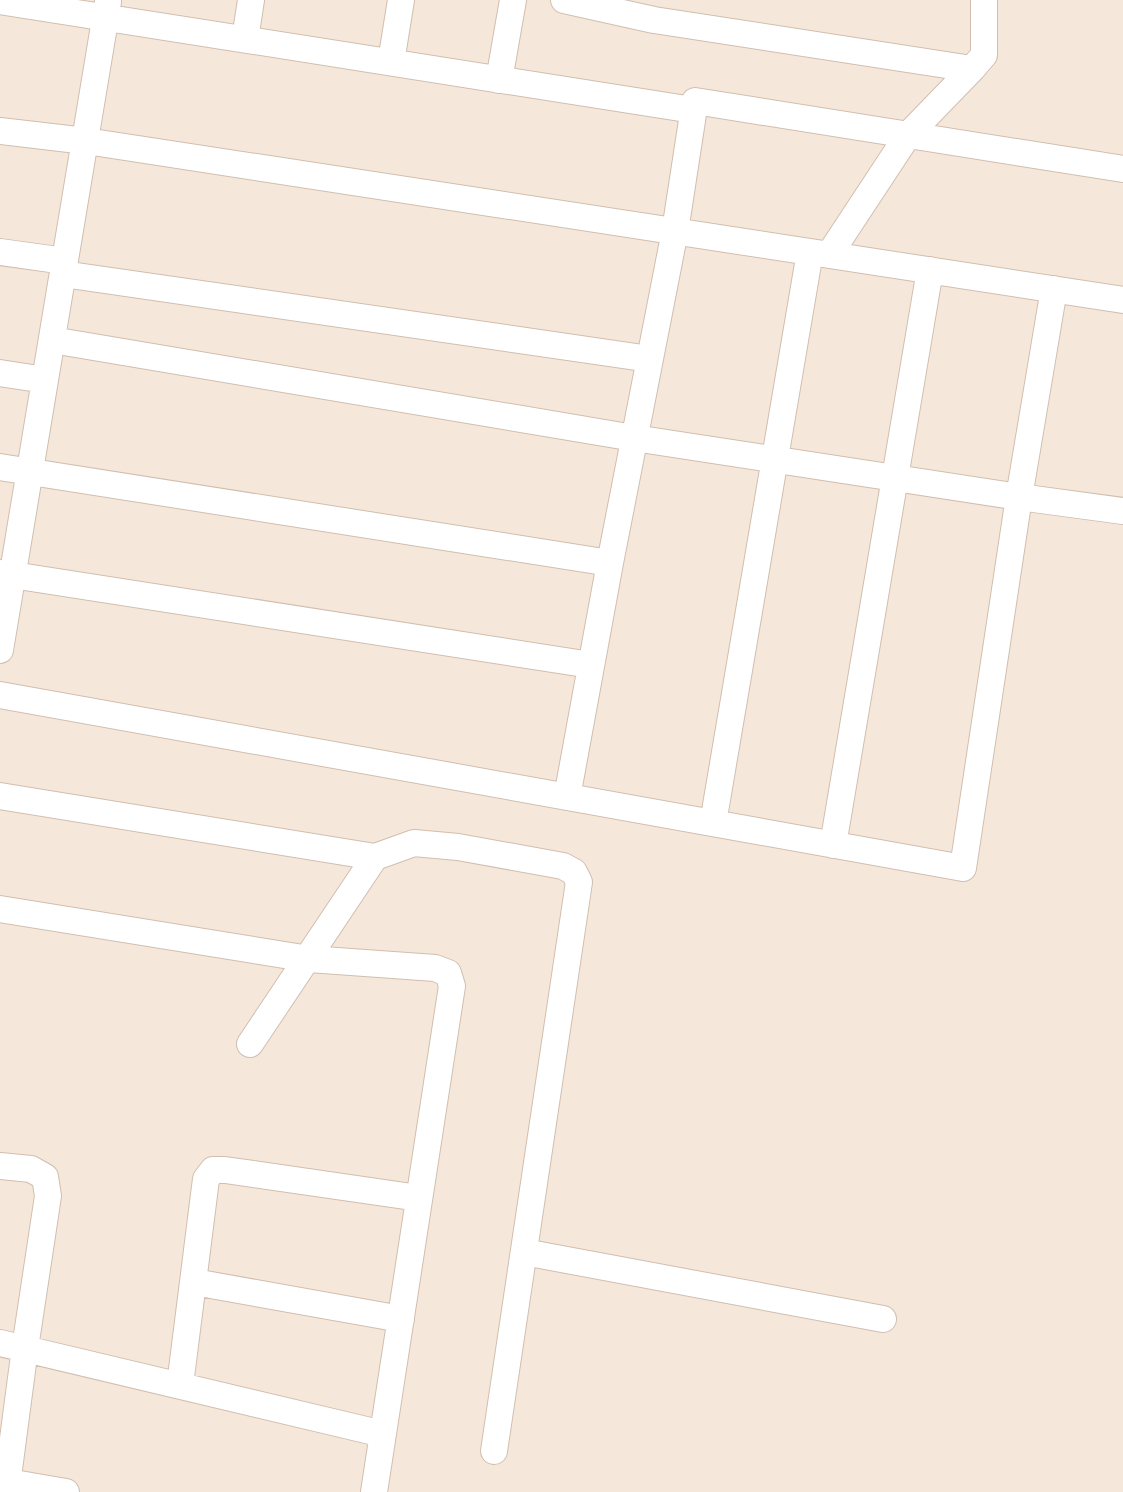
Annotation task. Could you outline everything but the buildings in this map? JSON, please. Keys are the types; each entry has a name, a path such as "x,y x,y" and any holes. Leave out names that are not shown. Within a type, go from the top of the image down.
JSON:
{"street":[{"path":"245,39 251,0"},
{"path":"391,62 401,0"},
{"path":"499,80 513,0"},
{"path":"564,0 656,10 972,69"},
{"path":"713,823 774,460 819,253 908,135 984,55 984,0"},
{"path":"0,1 107,9 245,39 693,110"},
{"path":"0,650 6,574 30,470 107,9"},
{"path":"566,797 675,231 695,101 1123,169"},
{"path":"0,131 86,141 1123,300"},
{"path":"0,252 64,268 650,359"},
{"path":"833,845 930,270"},
{"path":"0,695 963,868 1019,497 1054,289"},
{"path":"52,340 634,438 1123,511"},
{"path":"0,373 45,380"},
{"path":"0,467 610,563"},
{"path":"6,574 591,665"},
{"path":"0,796 375,857 414,843 458,847 563,866 574,872 579,882 494,1451"},
{"path":"250,1044 375,857"},
{"path":"0,909 309,959 435,968 448,973 452,986 374,1492"},
{"path":"0,1166 31,1169 46,1177 48,1196 13,1345 7,1487 66,1492"},
{"path":"180,1385 206,1179 213,1170 419,1198"},
{"path":"524,1252 883,1319"},
{"path":"194,1282 401,1319"},
{"path":"13,1345 383,1434"}],"shaded area":[{"path":"0,0 1123,0 1123,1492 0,1492"}]}
